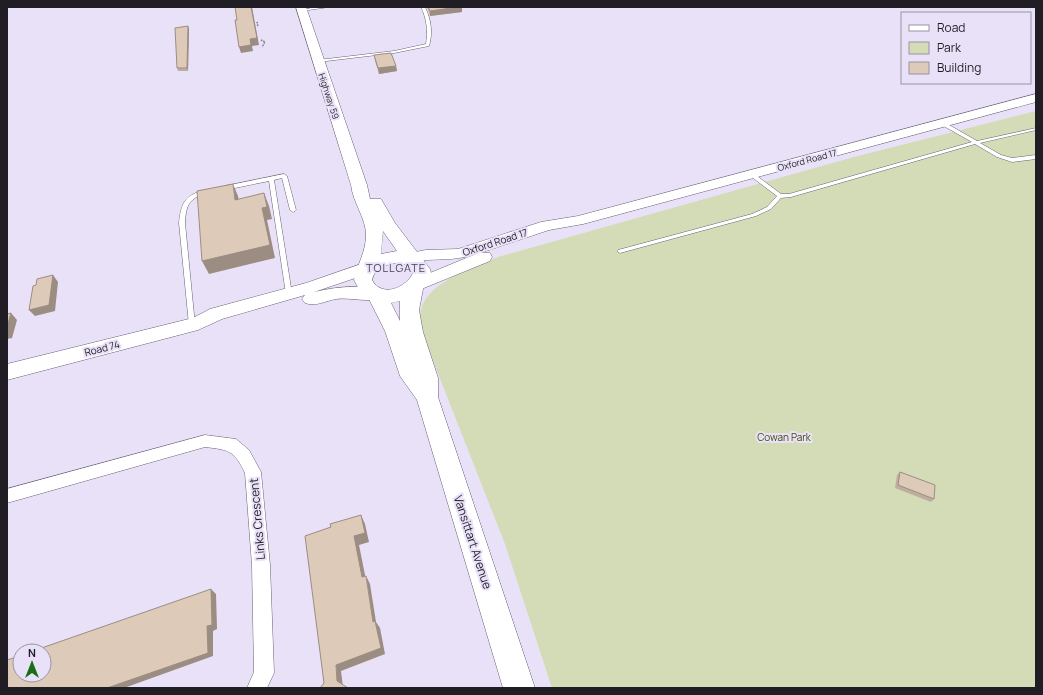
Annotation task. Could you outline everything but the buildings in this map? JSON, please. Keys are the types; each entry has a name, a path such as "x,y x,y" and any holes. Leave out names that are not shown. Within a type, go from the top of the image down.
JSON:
{"main road":[{"name":"Highway 59","path":"302,9 359,185 360,195 374,227 374,242 368,267"},
{"name":"Oxford Road 17","path":"410,258 426,255 459,254 547,226 578,221 1036,98"},
{"name":"Highway 59","path":"359,185 370,194 387,224 410,258"},
{"name":"Oxford Road 17","path":"416,286 493,254 564,229 578,221"},
{"path":"387,258 410,258 421,268 422,273 416,286 399,295 376,294 364,285 363,275 368,267 387,258"},
{"name":"Road 74","path":"7,372 195,324 216,314 289,294 368,267"},
{"name":"Vansittart Avenue","path":"416,286 410,299 411,320 427,377 427,397 519,688"},
{"name":"Road 74","path":"195,324 216,326 326,294 376,294"},
{"name":"Vansittart Avenue","path":"376,294 395,331 411,376 427,397"}],"street":[{"name":"Links Crescent","path":"7,496 205,442 230,444 244,455 252,472 261,565 264,673 258,688"}],"lane":[{"path":"302,9 327,7"},
{"path":"318,62 407,50 428,45 430,34 428,17 423,7"},
{"path":"942,123 975,143 1006,159 1036,157"},
{"path":"752,174 780,196 789,196 975,143 1036,129"},
{"path":"221,188 284,176 293,210"},
{"path":"270,179 289,294"},
{"path":"195,324 182,223 182,209 188,200 198,193 214,190"},
{"path":"620,251 754,215 769,208 780,196"}],"path":[{"path":"257,22 258,27"},
{"path":"261,40 265,42 262,47"}],"green space":[{"name":"Cowan Park","path":"1036,111 1036,688 552,688 505,544 426,343 420,323 420,314 425,300 442,283 498,257 854,157"}],"district":[{"name":"TOLLGATE","path":"396,267"}]}
